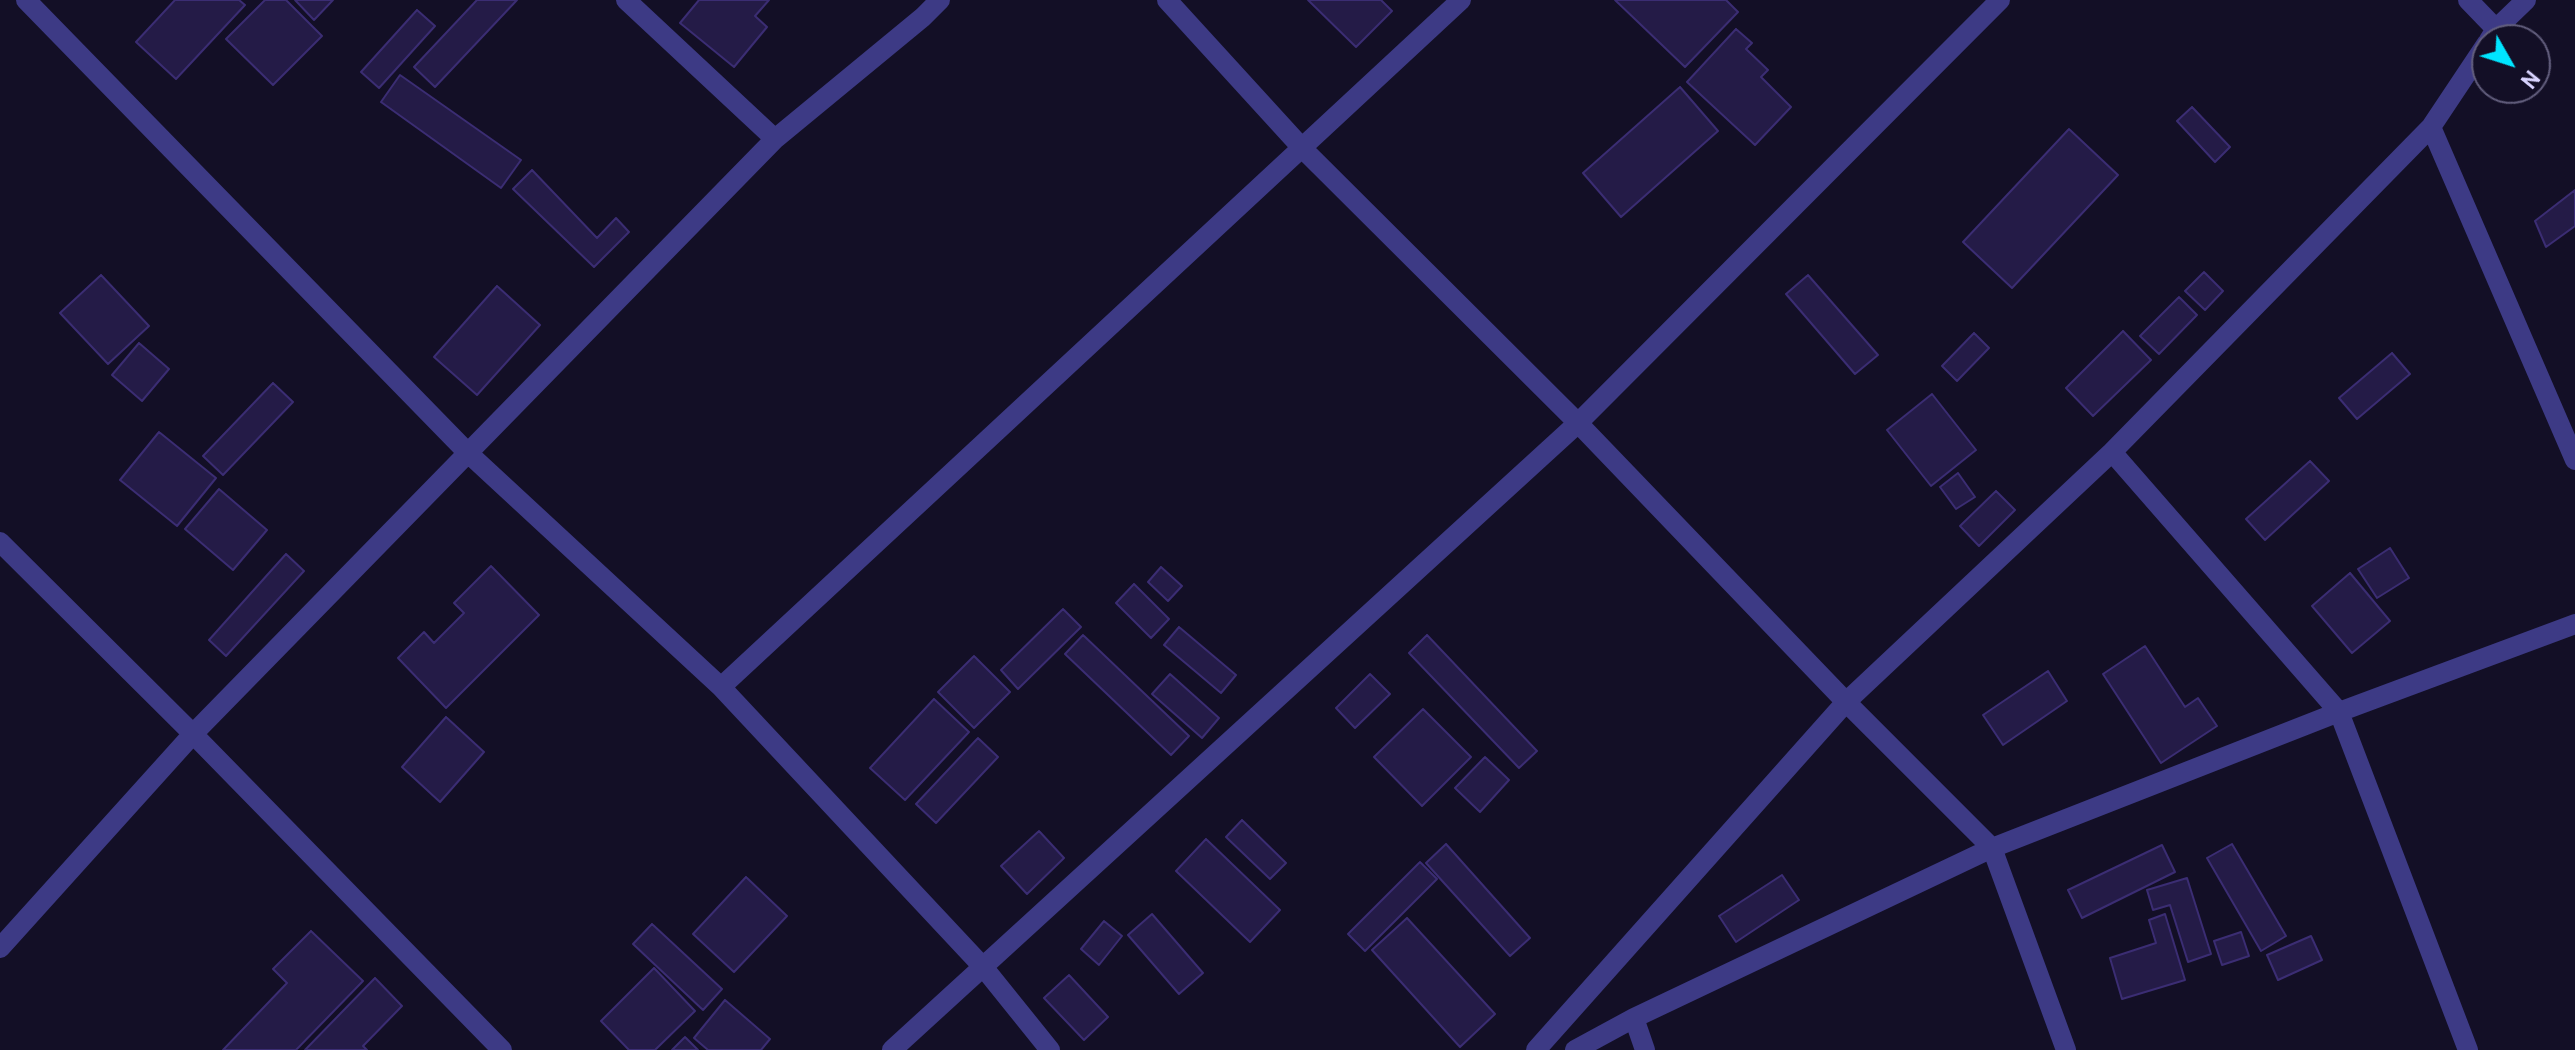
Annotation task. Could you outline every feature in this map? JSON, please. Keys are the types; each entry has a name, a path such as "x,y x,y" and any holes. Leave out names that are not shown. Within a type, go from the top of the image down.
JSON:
{"street":[{"path":"26,0 467,452 721,687 984,968 1050,1050"},
{"path":"626,0 775,139"},
{"path":"0,948 193,734 775,139 940,0"},
{"path":"1167,0 1303,149 1578,423 1846,702 1992,848 2066,1050"},
{"path":"721,687 1461,0"},
{"path":"892,1050 1578,423 2000,0"},
{"path":"2468,0 2483,24"},
{"path":"2503,24 2526,0"},
{"path":"1536,1050 1846,702 2112,452 2431,127 2471,67"},
{"path":"2431,127 2575,460"},
{"path":"2112,452 2339,712 2468,1050"},
{"path":"0,542 502,1050"},
{"path":"1575,1050 1634,1018 1992,848 2339,712 2575,624"},
{"path":"1634,1018 1645,1050"}],"building":[{"path":"175,0 239,0 245,5 176,79 136,42"},
{"path":"265,0 286,0 322,36 273,85 226,39"},
{"path":"295,0 333,0 314,20"},
{"path":"477,0 517,0 435,87 414,67"},
{"path":"699,0 769,0 755,16 767,27 734,67 680,23"},
{"path":"1308,0 1381,0 1392,11 1356,47"},
{"path":"1615,0 1726,0 1738,12 1685,67"},
{"path":"417,10 435,26 379,88 361,72"},
{"path":"1736,29 1752,43 1746,49 1768,70 1761,77 1791,107 1755,145 1687,82"},
{"path":"400,75 521,160 501,188 381,102"},
{"path":"1680,87 1718,131 1621,217 1583,173"},
{"path":"2192,107 2230,147 2215,162 2177,121"},
{"path":"2069,129 2118,175 2012,288 1963,242"},
{"path":"532,170 597,238 616,218 629,232 594,267 513,189"},
{"path":"2575,190 2575,226 2546,247 2535,221"},
{"path":"2204,272 2223,291 2205,310 2185,291"},
{"path":"101,275 149,326 108,364 60,313"},
{"path":"1808,275 1878,355 1855,374 1786,294"},
{"path":"497,286 540,325 477,395 434,357"},
{"path":"2179,297 2197,315 2159,354 2140,336"},
{"path":"2123,331 2151,360 2093,416 2066,388"},
{"path":"1974,333 1989,348 1957,381 1942,366"},
{"path":"139,343 169,369 142,401 112,375"},
{"path":"2392,353 2410,374 2357,419 2339,398"},
{"path":"273,383 293,402 223,475 203,456"},
{"path":"1932,394 1976,450 1931,486 1887,430"},
{"path":"159,432 216,478 177,526 120,480"},
{"path":"2310,461 2329,481 2265,540 2246,519"},
{"path":"1958,473 1975,497 1956,509 1940,487"},
{"path":"219,489 267,530 233,570 185,529"},
{"path":"1996,491 2015,510 1979,546 1960,526"},
{"path":"2390,548 2409,578 2377,598 2358,569"},
{"path":"286,554 304,571 226,656 209,640"},
{"path":"491,566 539,615 446,708 398,658 424,632 434,643 464,613 454,603"},
{"path":"1161,567 1182,586 1168,601 1148,582"},
{"path":"2350,573 2390,621 2352,653 2312,606"},
{"path":"1134,584 1169,619 1151,638 1116,603"},
{"path":"1063,609 1081,627 1018,689 1001,670"},
{"path":"1179,627 1236,675 1221,693 1164,645"},
{"path":"1083,635 1189,736 1171,755 1065,654"},
{"path":"1427,635 1537,751 1519,768 1409,653"},
{"path":"2145,646 2185,707 2198,698 2217,726 2161,763 2103,674"},
{"path":"974,656 1010,692 974,728 938,692"},
{"path":"2048,671 2067,701 2003,745 1983,715"},
{"path":"1170,674 1219,718 1202,738 1152,694"},
{"path":"1370,674 1390,694 1355,728 1336,708"},
{"path":"934,699 969,732 905,800 870,768"},
{"path":"1423,709 1471,757 1422,806 1374,757"},
{"path":"446,717 484,752 440,802 402,767"},
{"path":"978,738 998,757 936,823 916,804"},
{"path":"1485,757 1509,780 1480,812 1455,788"},
{"path":"1242,820 1286,863 1270,879 1226,837"},
{"path":"1039,831 1064,858 1027,894 1001,866"},
{"path":"1206,839 1280,910 1250,942 1176,871"},
{"path":"1446,844 1530,938 1510,956 1426,863"},
{"path":"2232,844 2286,936 2261,951 2207,858"},
{"path":"2162,845 2175,872 2082,918 2068,890"},
{"path":"1420,862 1437,879 1365,951 1348,934"},
{"path":"1782,875 1799,900 1736,942 1719,916"},
{"path":"746,877 787,916 734,972 693,934"},
{"path":"2187,878 2211,954 2188,962 2170,905 2153,910 2147,890"},
{"path":"1152,914 1203,973 1179,994 1128,935"},
{"path":"2165,914 2185,980 2122,999 2110,958 2156,943 2149,920"},
{"path":"1407,918 1495,1014 1460,1047 1372,950"},
{"path":"1104,921 1122,936 1099,965 1081,949"},
{"path":"652,924 722,989 703,1010 633,944"},
{"path":"311,931 363,981 296,1050 223,1050 287,983 273,969"},
{"path":"2241,932 2249,956 2222,965 2214,941"},
{"path":"2311,936 2322,960 2278,980 2267,955"},
{"path":"654,968 695,1011 655,1050 629,1050 601,1021"},
{"path":"1069,975 1108,1017 1084,1040 1044,998"},
{"path":"375,978 402,1006 363,1046 367,1050 305,1050"},
{"path":"725,1000 770,1039 761,1050 708,1050 694,1038"},
{"path":"685,1037 698,1050 672,1050"}]}
